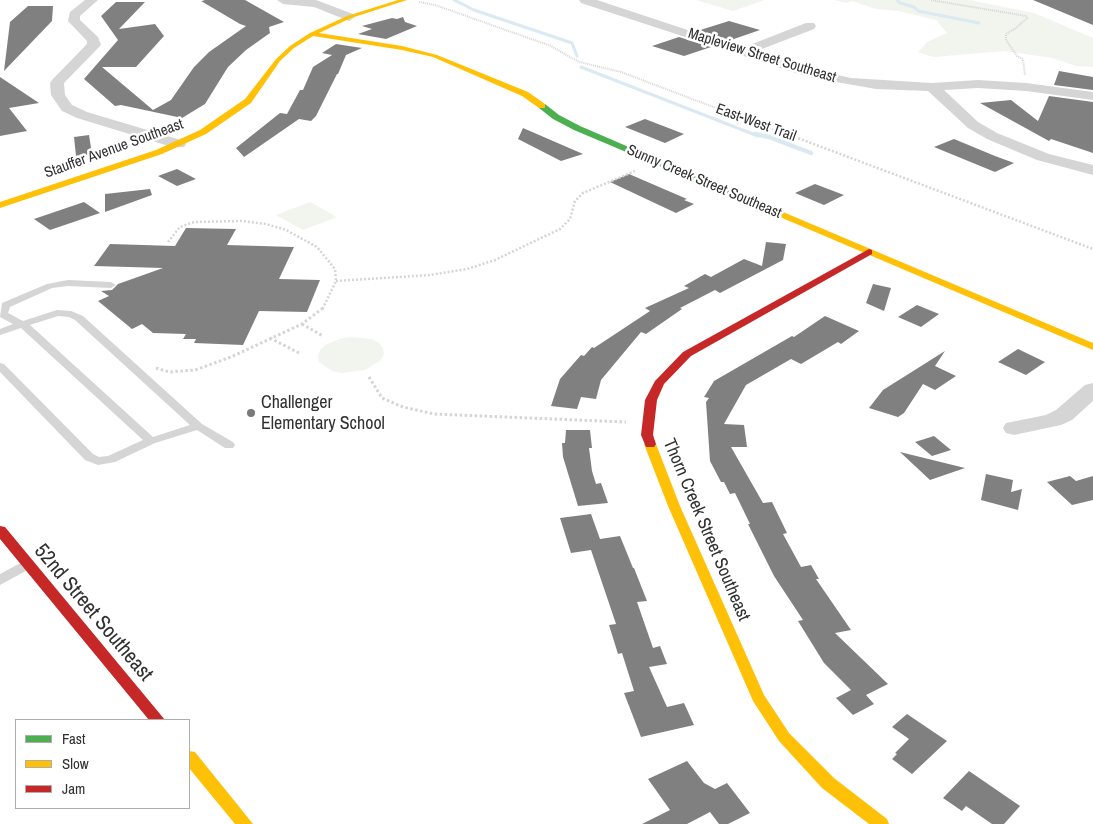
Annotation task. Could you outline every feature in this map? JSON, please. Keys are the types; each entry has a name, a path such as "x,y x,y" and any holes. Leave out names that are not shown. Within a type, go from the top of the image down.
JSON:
{"street":[{"path":"92,0 74,15 74,21 89,35 94,45 57,83 58,95 67,108 82,115 178,144"},
{"path":"282,0 316,4 349,17"},
{"name":"Stauffer Avenue Southeast","path":"0,205 141,159 208,129 235,111 253,94 278,60 292,47 312,34 349,17 404,0"},
{"name":"Mapleview Street Southeast","path":"585,0 812,74 850,82 932,87 978,84 1026,86 1093,96"},
{"path":"742,52 810,26"},
{"name":"Sunny Creek Street Southeast","path":"312,34 402,48 436,56 525,94 568,124 1093,348"},
{"path":"932,87 973,125 992,136 1043,157 1093,170"},
{"name":"Thorn Creek Street Southeast","path":"869,252 687,354 660,383 651,400 647,435 660,471 758,697 784,736 804,759 828,783 881,824"},
{"path":"1014,428 1053,420 1064,415 1093,390"},
{"name":"52nd Street Southeast","path":"0,530 157,719"},
{"path":"190,758 245,824"}],"lane":[{"path":"111,285 68,283 50,286 5,305 3,314 9,319 22,324 151,442"},
{"path":"0,332 57,312 71,314 79,318 198,426 229,445"},
{"path":"0,366 89,457 98,461 111,459 151,442 198,426"},
{"path":"0,580 28,564"}],"path":[{"path":"931,0 1026,16 1027,18 1016,28 1006,34 1006,40 1017,56 1023,59 1026,86"},
{"name":"East-West Trail","path":"420,1 550,46 578,62 621,72 1093,249"},
{"path":"336,281 430,275 467,269 495,260 560,229 570,218 575,201 583,193 657,162"},
{"path":"153,367 169,372 195,370 231,357 302,324 320,312 326,304 336,281 335,269 317,247 286,230 266,224 241,221 194,222 180,227 168,242"},
{"path":"302,324 323,336"},
{"path":"269,338 301,354"},
{"path":"369,377 382,398 403,407 434,414 647,423"}],"shaded area":[{"path":"696,0 764,0 733,11"},
{"path":"834,0 970,0 1034,13 1093,38 1093,67 1076,66 1052,58 1005,51 933,57 918,52 927,42 947,33 936,20 899,11 876,9 852,1 847,3"},
{"path":"310,202 337,217 303,230 276,215"},
{"path":"342,338 371,339 378,342 383,348 384,354 381,360 365,370 342,373 332,371 319,362 320,350 325,345"}],"building":[{"path":"202,0 245,0 284,22 269,27 270,33 246,50 228,67 205,104 182,118 121,105 115,106 84,79 118,40 101,16 116,2 145,2 119,29 155,24 164,36 136,67 102,67 153,110 171,100 194,67 209,52 246,26"},
{"path":"1033,0 1093,0 1093,25"},
{"path":"28,6 53,6 52,21 4,71 10,22"},
{"path":"403,17 405,22 417,26 386,39 358,34 372,29 362,26"},
{"path":"729,21 760,30 728,41 697,31"},
{"path":"679,37 711,47 684,56 652,46"},
{"path":"336,44 362,48 346,55 316,116 311,121 299,119 244,157 236,148 280,113 287,114 300,90 303,90 313,67 332,55 322,53"},
{"path":"1059,71 1093,77 1093,90 1054,85"},
{"path":"0,77 39,103 9,108 27,131 0,136"},
{"path":"1049,96 1093,102 1093,153 1051,139 1049,141 980,103 1011,100 1038,121"},
{"path":"645,119 684,134 665,143 625,127"},
{"path":"523,128 583,154 561,161 518,139"},
{"path":"89,135 92,154 76,156 74,137"},
{"path":"954,139 1014,163 995,172 934,147"},
{"path":"177,169 196,179 177,186 158,176"},
{"path":"629,174 687,199 684,200 694,204 676,213 610,182"},
{"path":"815,184 844,195 824,205 795,193"},
{"path":"150,189 152,195 105,212 105,194"},
{"path":"84,202 100,213 50,230 34,219"},
{"name":"Challenger Elementary School","path":"186,228 236,229 227,245 294,247 279,279 320,280 307,312 259,311 243,345 194,343 196,339 183,339 186,334 153,333 142,324 132,329 98,301 109,296 101,291 112,290 118,284 163,268 94,266 110,244 175,246"},
{"path":"766,242 786,244 783,260 720,293 715,290 680,308 682,309 646,334 641,332 601,380 596,399 581,397 577,409 551,406 560,379 581,355 584,356 592,347 594,348 650,311 645,308 689,288 684,286 705,274 711,277 744,259 762,266"},
{"path":"873,284 891,288 884,311 866,303"},
{"path":"917,305 939,314 921,327 898,317"},
{"path":"825,316 859,331 841,344 838,342 801,364 791,359 746,385 724,424 744,425 747,447 731,447 763,503 772,502 787,533 783,534 801,567 811,565 819,579 816,579 851,630 835,633 888,684 866,695 874,704 853,715 836,698 851,690 824,663 798,621 803,620 774,576 735,493 730,494 710,461 706,402 709,398 704,397 714,381 792,336 794,337"},
{"path":"1018,349 1045,362 1026,375 998,362"},
{"path":"945,351 935,366 956,376 935,390 923,384 904,413 898,417 869,408 883,390"},
{"path":"566,430 590,430 592,448 589,448 592,471 596,484 601,483 608,503 578,506 563,457 562,443 565,443"},
{"path":"934,436 951,450 932,456 915,442"},
{"path":"900,452 965,468 930,480"},
{"path":"986,474 1013,480 1011,492 1022,489 1018,510 981,500"},
{"path":"1070,476 1076,481 1093,476 1093,500 1072,505 1047,482"},
{"path":"591,514 600,539 620,536 647,601 637,602 653,648 660,646 667,664 649,667 667,707 684,703 694,725 641,737 624,693 634,691 622,653 618,654 609,625 616,624 591,550 571,553 560,518"},
{"path":"907,714 947,741 912,774 892,759 897,754 895,753 909,739 892,727"},
{"path":"687,761 704,783 715,789 727,783 750,813 728,824 719,824 710,812 687,824 642,824 670,810 648,779"},
{"path":"969,771 1020,806 1004,824 992,824 966,806 962,811 943,798"}],"waterway":[{"path":"454,0 474,10 572,43 577,56"},
{"path":"897,0 900,3 914,7 918,11 979,23"},
{"path":"581,67 758,136"},
{"path":"755,134 769,137 811,153"}],"traffic: fast":[{"path":"542,106 556,117 577,128 757,204"}],"traffic: slow":[{"path":"0,205 159,152 203,132 248,101 278,60 292,47 312,34 349,17 404,0"},
{"path":"312,34 402,48 435,56 525,94 542,106"},
{"path":"757,204 1093,347"},
{"path":"650,444 674,506 758,697 784,737 804,759 828,783 881,824"},
{"path":"190,758 245,824"}],"traffic: jam":[{"path":"650,444 647,435 651,400 659,383 687,354 869,252"},
{"path":"0,530 157,719"}],"place":[{"name":"Challenger Elementary School","path":"251,413"}]}
